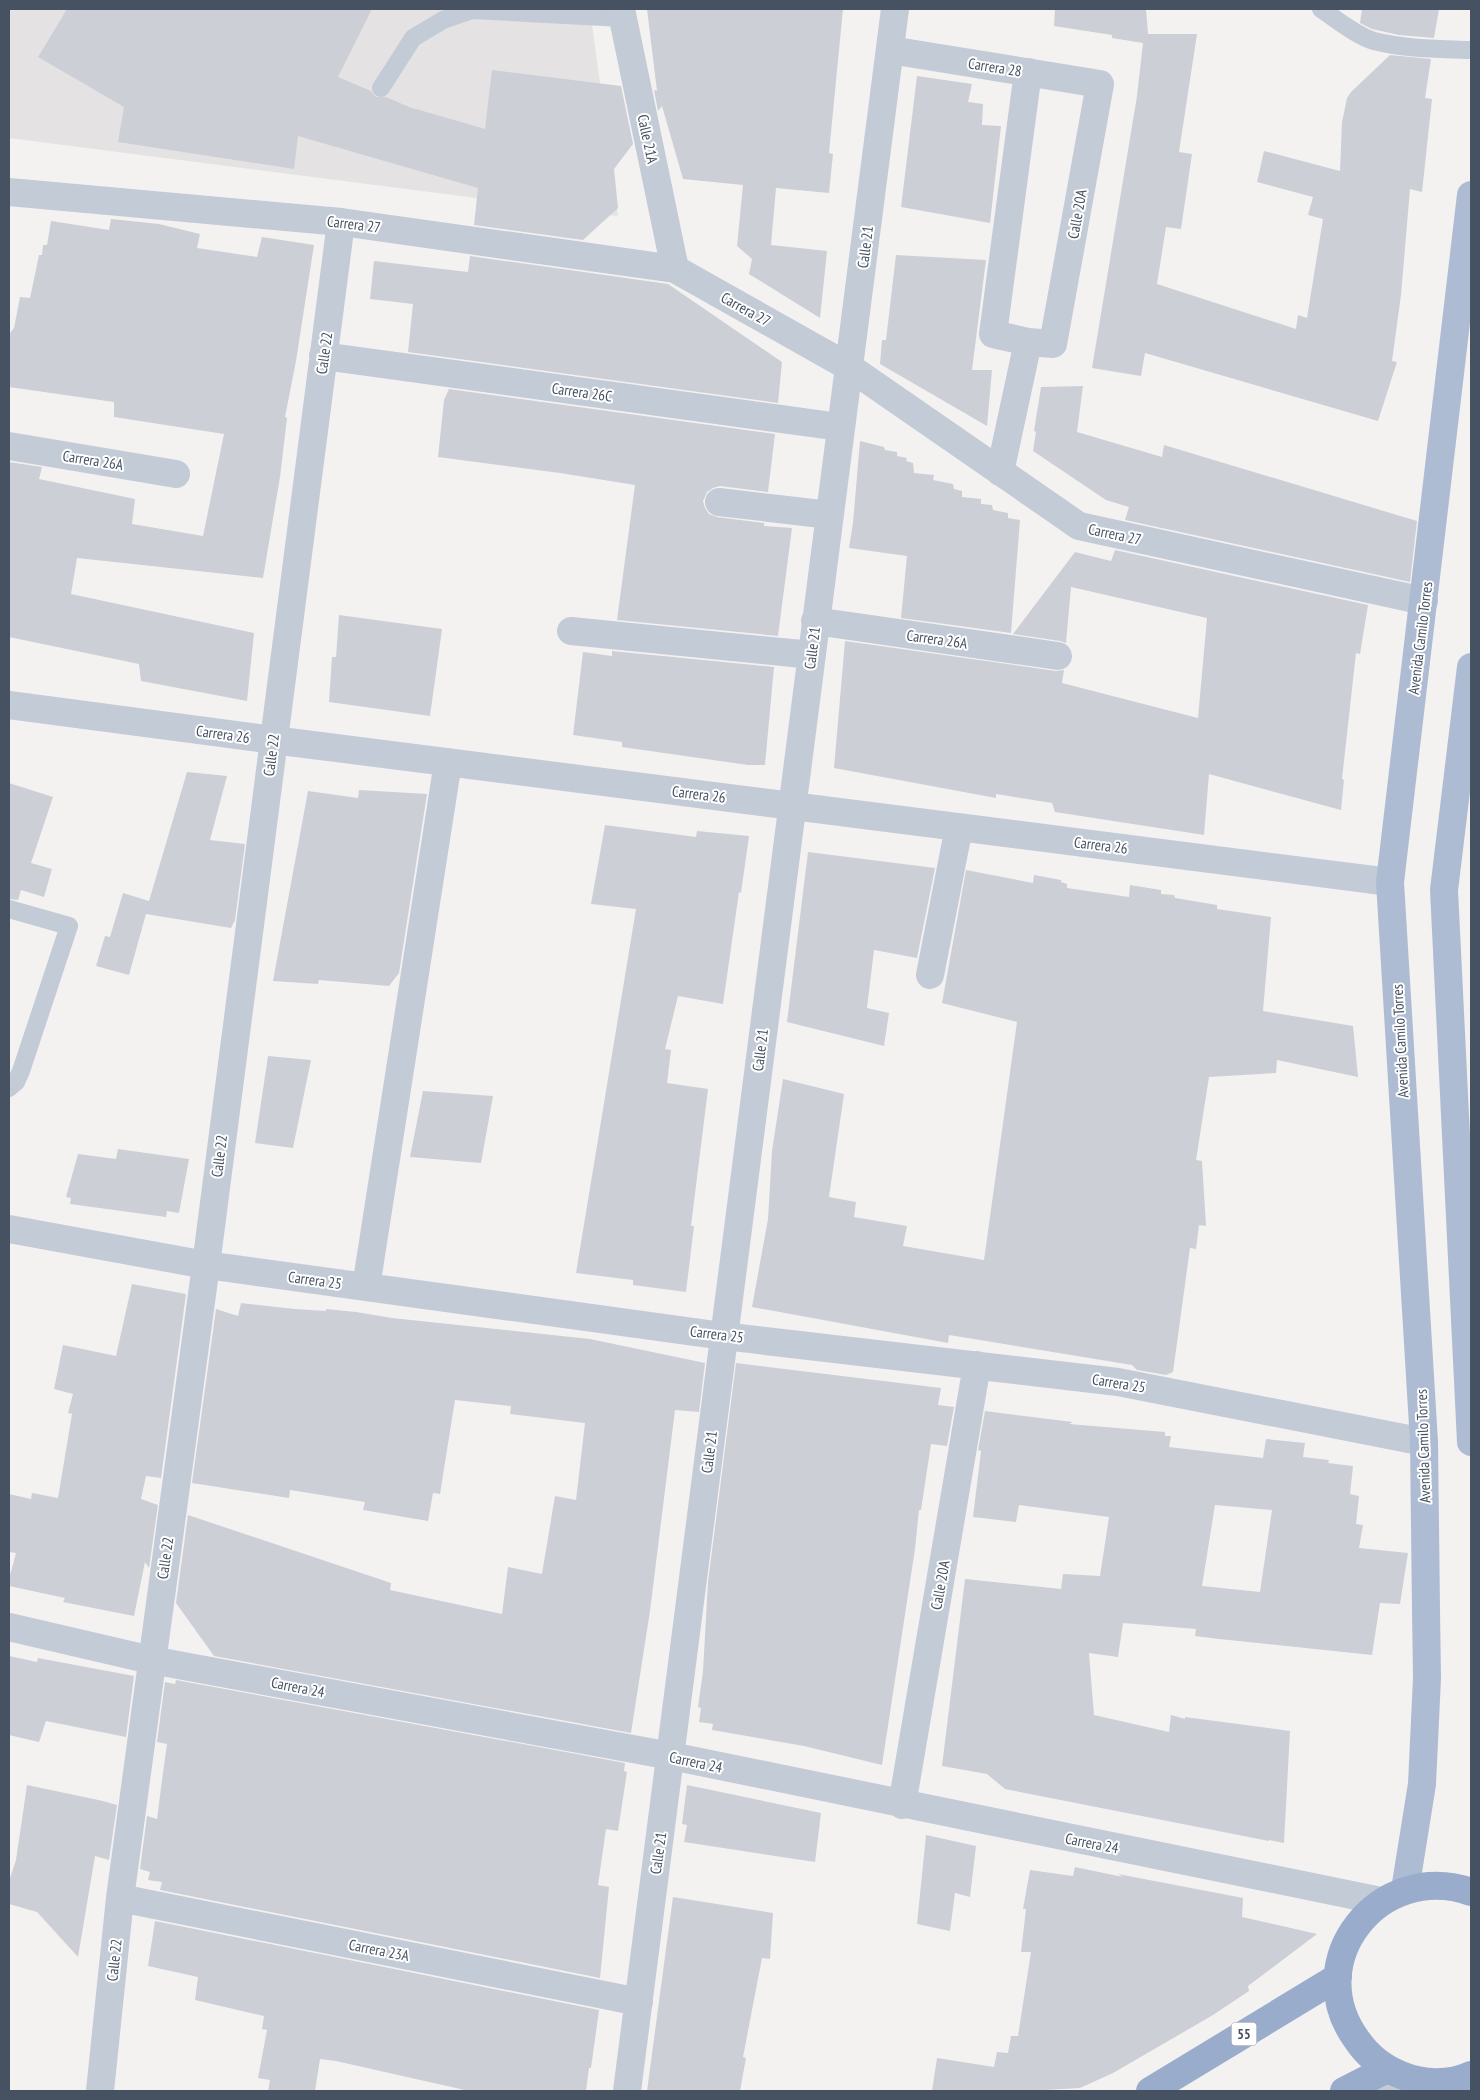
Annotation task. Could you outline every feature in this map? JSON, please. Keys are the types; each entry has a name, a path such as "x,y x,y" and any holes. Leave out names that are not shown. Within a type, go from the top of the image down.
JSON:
{"highway":[{"path":"1389,2078 1365,2052 1349,2030 1340,2004 1338,1977 1344,1948 1359,1922 1393,1896 1438,1885 1471,1892"},
{"name":"55","path":"1150,2091 1338,1977"},
{"path":"1344,2091 1389,2078 1438,2082 1463,2079 1471,2075"}],"main road":[{"name":"Avenida Camilo Torres","path":"1393,1896 1422,1784 1427,1678 1424,1442 1390,882 1471,195"},
{"path":"1471,667 1444,890 1462,1088 1471,1430"}],"street":[{"name":"Calle 21","path":"627,2091 895,9"},
{"name":"Calle 21A","path":"622,13 675,269"},
{"name":"Carrera 28","path":"890,50 1100,84"},
{"path":"1028,72 993,334 1041,343"},
{"name":"Calle 20A","path":"1000,472 1041,343 1100,84"},
{"name":"Carrera 27","path":"10,197 341,222 675,269 849,367 1079,526 1424,601"},
{"name":"Calle 22","path":"100,2091 120,1898 206,1265 341,222"},
{"name":"Carrera 26C","path":"323,356 840,427"},
{"name":"Carrera 26A","path":"9,446 176,474"},
{"path":"718,502 830,515"},
{"name":"Carrera 26A","path":"815,621 1058,656"},
{"path":"571,631 812,655"},
{"name":"Carrera 26","path":"9,705 1390,882"},
{"path":"366,1287 448,762"},
{"path":"930,975 959,827"},
{"name":"Carrera 25","path":"9,1228 206,1265 723,1336 1118,1382 1424,1442"},
{"name":"Calle 20A","path":"902,1805 977,1365"},
{"name":"Carrera 24","path":"9,1627 151,1660 671,1756 902,1805 1393,1896"},
{"name":"Carrera 23A","path":"120,1898 638,2002"}],"lane":[{"path":"1321,9 1342,24 1373,40 1425,48 1471,50"},
{"path":"381,88 413,38 443,20 472,10 622,13"},
{"path":"9,909 69,926 21,1071 16,1082 9,1088"}],"shaded area":[{"path":"9,9 590,9 618,216 9,138"}],"building":[{"path":"67,9 372,9 338,77 371,91 376,97 386,97 409,107 485,129 492,70 621,86 633,144 614,169 618,208 583,240 474,225 478,188 298,136 294,169 118,142 124,107 38,57"},
{"path":"647,9 843,9 829,153 833,154 829,193 776,188 771,245 827,251 820,318 749,274 752,259 737,246 743,185 683,179 662,106 658,111 654,90 657,91"},
{"path":"1055,9 1146,9 1148,34 1197,34 1179,152 1192,154 1181,229 1166,227 1157,284 1296,329 1298,315 1307,318 1323,219 1308,215 1313,197 1257,182 1264,151 1340,171 1342,122 1347,98 1351,92 1390,55 1431,59 1425,98 1432,99 1422,192 1410,189 1401,295 1392,361 1397,362 1378,421 1145,353 1141,376 1092,368 1137,96 1143,43 1112,38 1112,35 1054,26"},
{"path":"1362,9 1439,9 1434,38 1399,35 1372,29 1360,23"},
{"path":"917,76 972,84 968,102 983,104 982,125 1001,126 990,223 901,207"},
{"path":"111,219 159,224 200,234 197,248 257,257 262,237 314,245 296,361 285,417 287,418 280,477 263,578 77,558 71,594 254,633 247,701 141,681 139,664 9,637 9,462 42,467 39,479 135,499 132,524 203,536 224,434 114,417 114,402 9,387 10,333 14,328 20,297 30,298 39,255 42,255 43,245 47,245 51,221 109,230"},
{"path":"896,255 986,260 972,370 992,370 987,426 880,364 882,340 886,340"},
{"path":"470,256 668,284 782,362 778,403 408,352 413,304 370,299 374,261 468,272"},
{"path":"1083,386 1077,432 1162,457 1164,445 1417,521 1410,582 1125,520 1129,507 1106,500 1033,451 1041,387"},
{"path":"449,389 775,434 768,492 720,486 707,492 703,501 709,514 717,517 764,523 764,526 792,528 778,636 617,620 635,485 438,457 444,400"},
{"path":"860,441 884,447 885,450 897,452 897,456 907,458 906,461 913,463 914,473 934,475 933,480 953,484 954,489 962,491 962,497 981,499 981,504 992,505 993,510 1008,513 1008,518 1020,520 1011,633 901,618 907,556 849,548"},
{"path":"1115,550 1368,605 1360,654 1356,653 1342,779 1344,780 1341,810 1209,774 1204,835 1055,812 1052,803 996,794 996,798 834,768 845,641 1056,671 1064,670 1062,683 1198,718 1207,618 1071,587 1066,643 1013,634 1075,552 1111,561"},
{"path":"339,615 442,629 430,716 329,702 332,657 336,657"},
{"path":"612,651 774,667 765,765 748,765 622,747 622,742 573,735 583,652 612,656"},
{"path":"187,772 227,776 210,840 245,844 235,920 231,928 146,914 129,975 96,966 105,936 110,937 123,893 149,901"},
{"path":"9,783 53,797 31,863 52,869 44,897 21,890 18,900 9,899"},
{"path":"359,790 427,794 399,973 389,986 319,980 318,984 273,981 308,791 358,798"},
{"path":"605,825 696,837 697,831 749,836 723,1004 678,996 665,1049 671,1050 667,1083 708,1089 691,1226 694,1226 686,1292 633,1285 633,1280 576,1273 636,909 591,904"},
{"path":"808,852 935,868 917,958 874,950 867,1008 889,1013 884,1046 787,1022"},
{"path":"966,870 1033,883 1034,875 1061,880 1061,882 1067,884 1067,888 1129,897 1130,885 1161,890 1161,894 1174,895 1175,898 1217,905 1217,909 1271,917 1263,1011 1353,1026 1358,1077 1277,1060 1276,1073 1209,1077 1196,1160 1202,1161 1206,1226 1199,1225 1196,1249 1190,1248 1173,1372 1166,1375 1137,1370 1132,1365 949,1335 948,1343 752,1307 768,1219 772,1151 783,1079 844,1094 829,1197 856,1202 854,1217 907,1226 903,1246 984,1260 1017,1022 942,1003"},
{"path":"268,1056 311,1060 293,1148 255,1143"},
{"path":"423,1091 493,1096 481,1163 410,1157"},
{"path":"118,1149 189,1159 179,1213 167,1211 166,1217 70,1204 71,1198 66,1197 78,1154 116,1159"},
{"path":"132,1284 186,1294 161,1478 146,1476 141,1499 158,1505 149,1568 145,1562 134,1616 63,1602 65,1598 9,1586 16,1553 9,1552 9,1494 31,1499 32,1493 58,1498 72,1414 68,1413 73,1394 54,1389 63,1345 116,1356"},
{"path":"241,1303 295,1309 326,1311 326,1309 356,1312 392,1318 590,1339 705,1363 699,1412 675,1410 650,1611 631,1733 214,1656 176,1603 188,1515 391,1583 390,1590 502,1614 508,1567 542,1574 555,1496 576,1500 585,1423 510,1414 511,1406 455,1400 440,1494 433,1493 428,1521 363,1510 365,1502 290,1490 289,1498 192,1483 216,1309 238,1316"},
{"path":"736,1363 941,1388 938,1405 954,1407 947,1446 931,1444 921,1510 919,1510 915,1549 882,1765 804,1746 712,1730 713,1724 699,1722 701,1708 698,1707 703,1671 708,1582"},
{"path":"985,1411 1073,1422 1069,1424 1165,1432 1165,1436 1171,1436 1169,1447 1263,1458 1266,1439 1305,1443 1303,1457 1329,1460 1328,1463 1353,1466 1350,1494 1359,1496 1356,1524 1363,1525 1359,1548 1408,1553 1400,1604 1380,1603 1372,1655 1195,1636 1196,1629 1123,1623 1118,1657 1089,1653 1094,1715 1169,1732 1171,1715 1185,1719 1185,1717 1290,1731 1284,1843 1005,1789 987,1774 942,1766 965,1579 1061,1589 1063,1574 1100,1576 1109,1517 1019,1505 1016,1522 973,1517 981,1451 978,1450","holes":["1215,1505 1272,1510 1260,1592 1202,1586"]},
{"path":"9,1656 37,1662 38,1658 134,1676 126,1737 46,1721 39,1742 9,1735"},
{"path":"176,1680 625,1763 624,1771 627,1772 618,1831 606,1829 598,1885 609,1887 600,1978 160,1890 162,1882 148,1880 150,1872 140,1869 147,1816 157,1819 167,1744 157,1742 165,1682 175,1684"},
{"path":"27,1785 117,1805 109,1860 95,1856 78,1957 37,1912 9,1904 9,1881 16,1860"},
{"path":"687,1785 821,1813 815,1862 684,1842 687,1825 682,1824"},
{"path":"926,1835 976,1846 970,1897 955,1893 950,1931 917,1924"},
{"path":"1075,1867 1243,1898 1242,1917 1317,1934 1248,1986 1249,1991 1213,2015 1113,2073 1080,2088 1045,2091 932,2091 937,2058 994,2067 997,2052 1008,2053 1011,2036 1018,2036 1031,1952 1021,1952 1026,1909 1023,1909 1030,1870 1073,1876"},
{"path":"673,1897 773,1913 770,1959 762,1958 743,2057 746,2058 740,2091 647,2091"},
{"path":"155,1921 599,2010 586,2091 469,2091 320,2059 315,2091 268,2091 270,2080 258,2078 267,2030 262,2029 264,2016 195,2000 198,1977 148,1966"}]}
